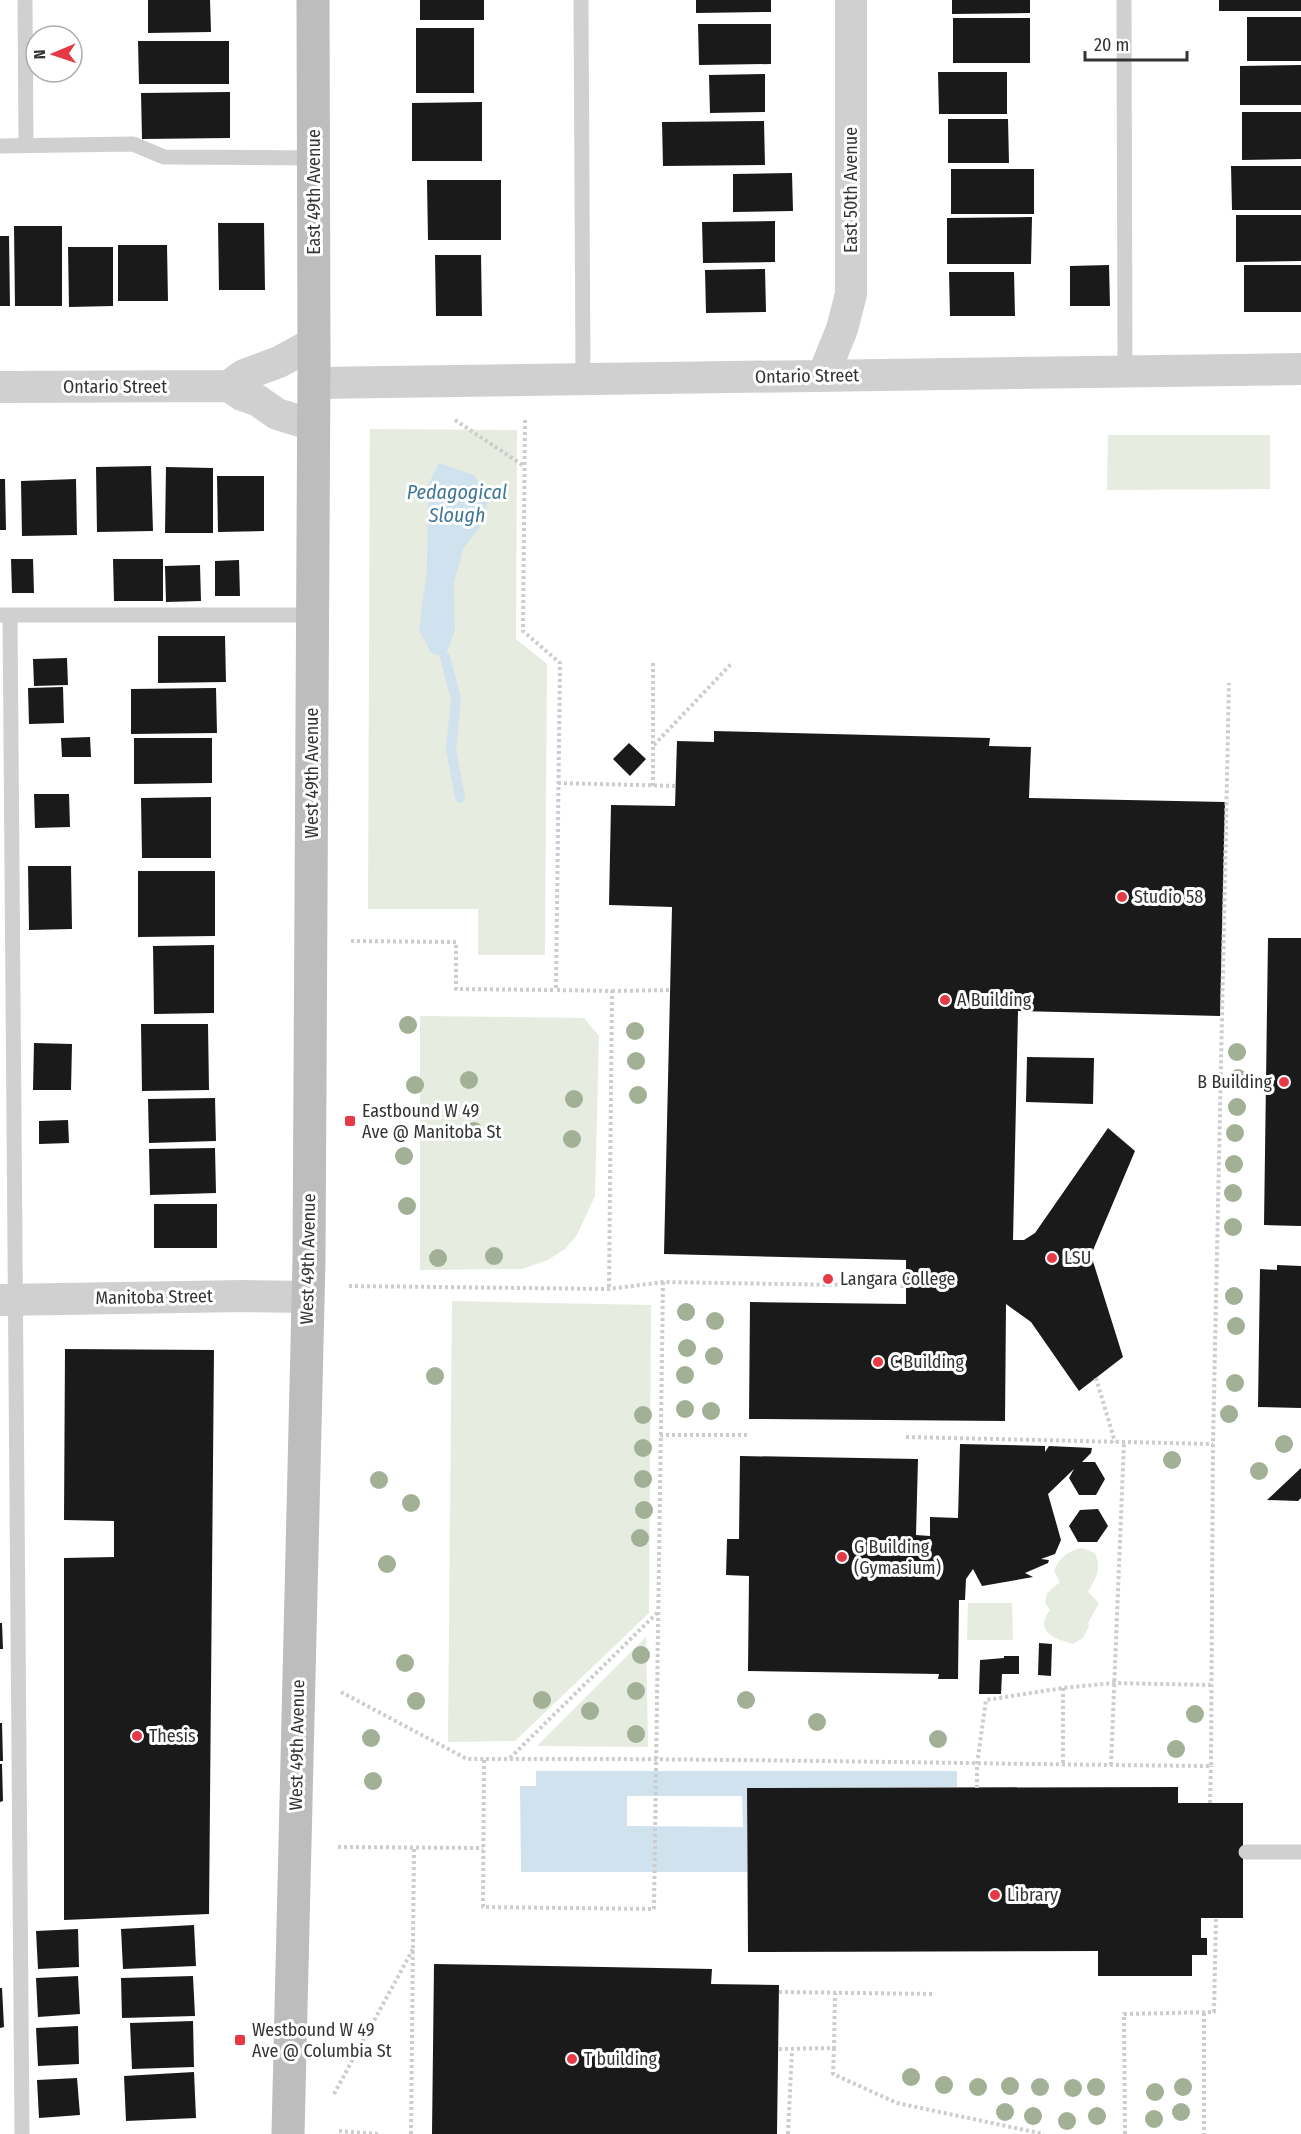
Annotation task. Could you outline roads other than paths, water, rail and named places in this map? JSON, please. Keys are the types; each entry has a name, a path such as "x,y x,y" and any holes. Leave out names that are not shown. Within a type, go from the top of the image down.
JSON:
{"street":[{"name":"East 49th Avenue","path":"313,0 314,383"},
{"name":"East 50th Avenue","path":"823,376 842,329 851,294 851,0"},
{"name":"Ontario Street","path":"229,386 244,375 279,362 314,343"},
{"name":"Ontario Street","path":"314,383 1301,369"},
{"name":"West 49th Avenue","path":"288,2134 308,1297 314,383"},
{"name":"Ontario Street","path":"0,387 229,386 257,400 277,414 313,426"},
{"name":"Manitoba Street","path":"8,1300 308,1297"}],"lane":[{"path":"25,0 26,145"},
{"path":"581,0 583,378"},
{"path":"1124,0 1125,372"},
{"path":"0,146 133,144 164,157 314,158"},
{"path":"22,2134 8,1300 5,615 313,615"},
{"path":"1246,1852 1301,1852"}],"water":[{"name":"Pedagogical Slough","path":"439,463 474,475 488,497 485,520 463,549 454,583 455,630 445,657 431,653 419,630 427,569 428,485"},
{"path":"536,1771 957,1771 957,1787 747,1788 747,1872 521,1872 520,1786 536,1786","holes":["627,1796 742,1796 743,1827 627,1826"]}],"waterway":[{"path":"445,657 456,699 451,749 460,798"}],"place":[{"name":"Studio 58","path":"1122,897"},
{"name":"A Building","path":"945,1000"},
{"name":"B Building","path":"1284,1082"},
{"name":"Eastbound W 49 Ave @ Manitoba St","path":"350,1121"},
{"name":"LSU","path":"1052,1258"},
{"name":"Langara College","path":"828,1279"},
{"name":"C Building","path":"878,1362"},
{"name":"G Building (Gymasium)","path":"842,1557"},
{"name":"Thesis","path":"137,1736"},
{"name":"Library","path":"995,1895"},
{"name":"Westbound W 49 Ave @ Columbia St","path":"240,2040"},
{"name":"T building","path":"572,2059"}]}
